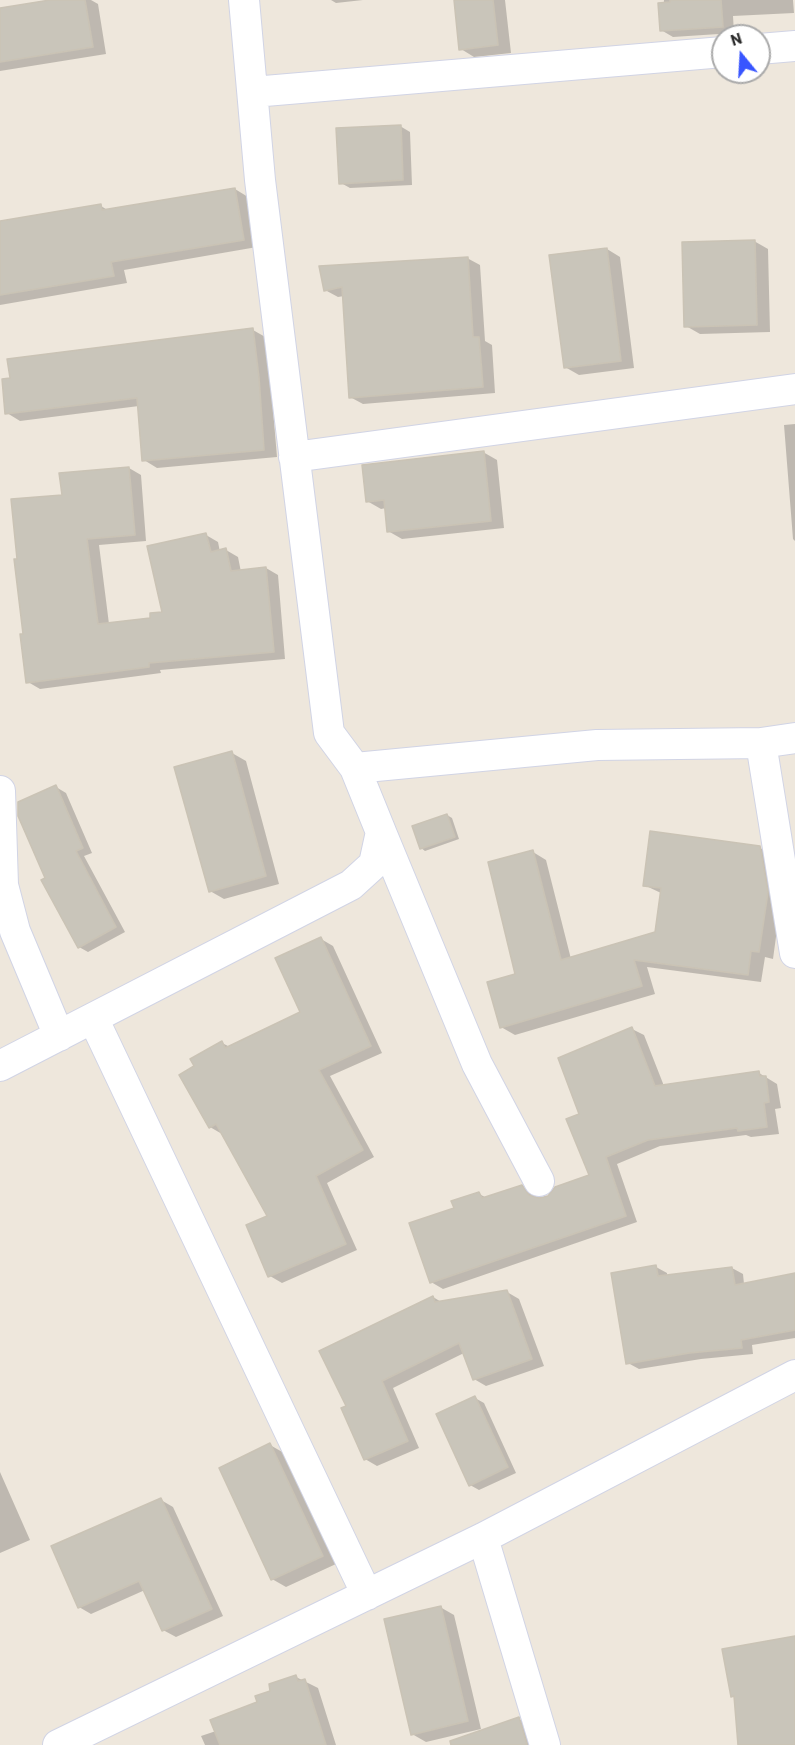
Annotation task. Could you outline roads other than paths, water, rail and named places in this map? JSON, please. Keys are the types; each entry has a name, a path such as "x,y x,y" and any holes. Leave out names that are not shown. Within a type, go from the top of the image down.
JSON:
{"street":[{"path":"244,0 260,180 329,733 355,768 477,1064 539,1181"},
{"path":"771,48 795,46"},
{"path":"253,92 711,53"},
{"path":"294,457 795,388"},
{"path":"355,768 597,746 761,743 795,738"},
{"path":"761,743 795,953"},
{"path":"0,791 3,885 18,940 59,1036"},
{"path":"0,1066 351,885 374,864 381,832"},
{"path":"93,1018 367,1595"},
{"path":"58,1745 483,1538 795,1375"},
{"path":"483,1538 545,1745"}]}
